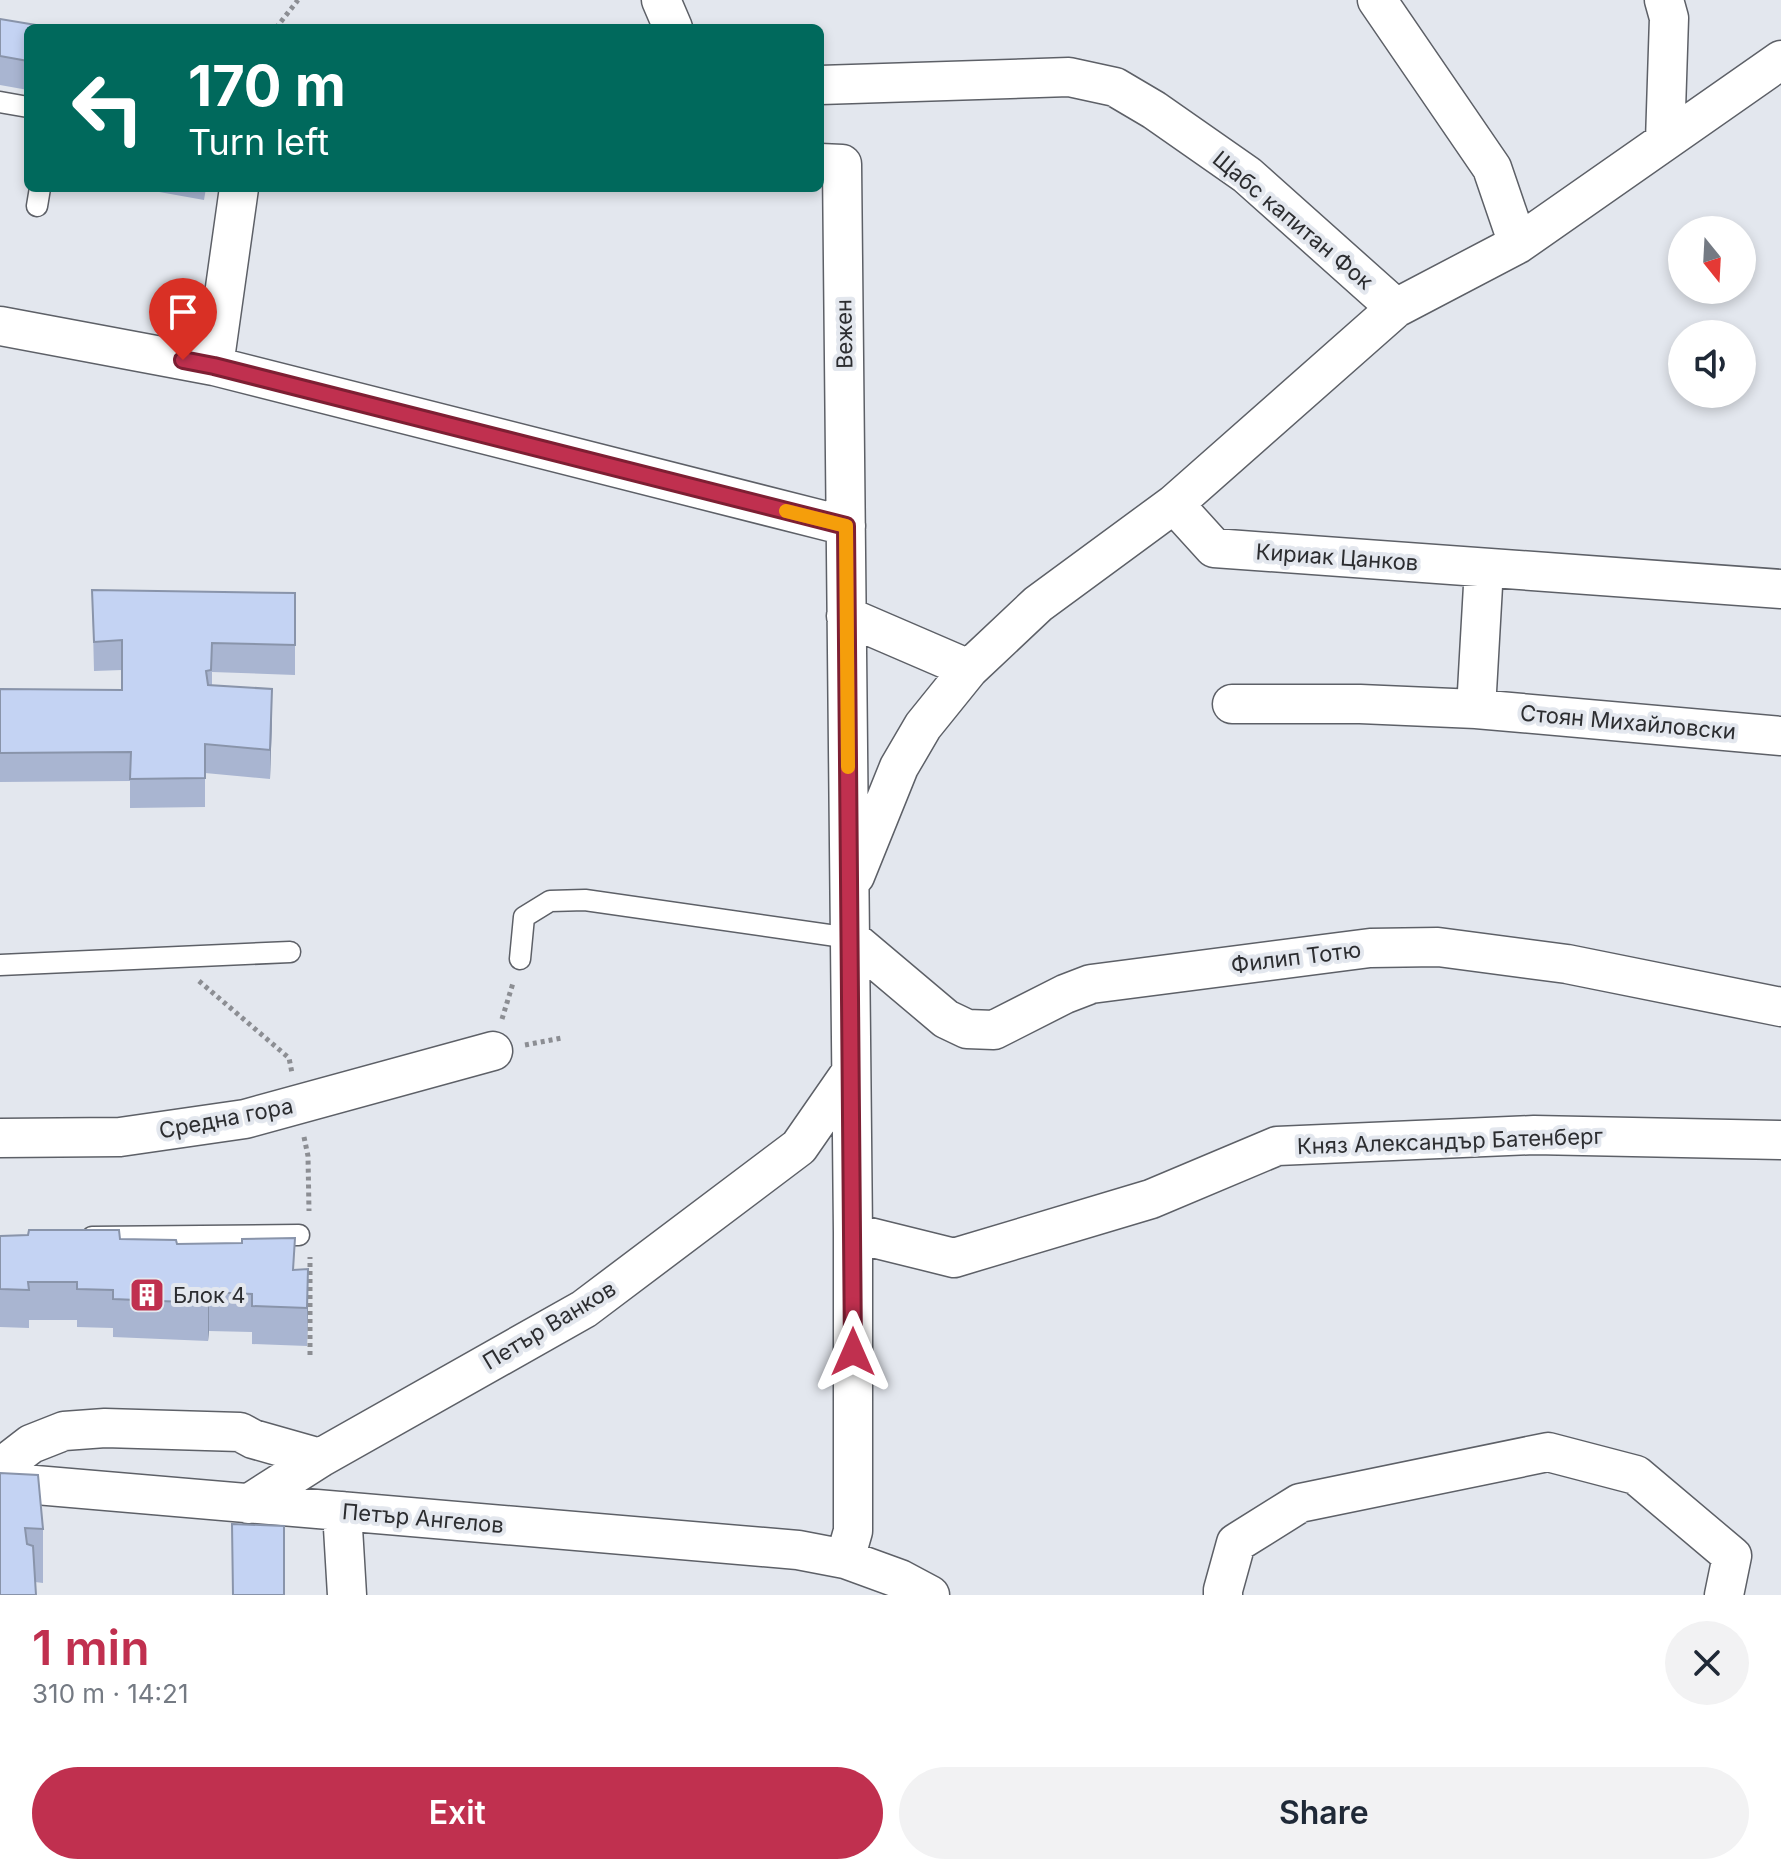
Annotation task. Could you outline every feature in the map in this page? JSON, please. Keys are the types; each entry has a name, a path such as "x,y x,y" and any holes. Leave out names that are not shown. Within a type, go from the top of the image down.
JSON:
{"street":[{"path":"661,0 671,24"},
{"path":"1377,0 1492,168 1518,244"},
{"path":"1664,0 1669,18 1665,141"},
{"name":"Щабс капитан Фок","path":"1174,504 1396,308 1518,244 1781,60"},
{"name":"Щабс капитан Фок","path":"824,85 1069,77 1115,87 1154,110 1247,175 1396,308"},
{"name":"Вежен","path":"824,163 842,164 846,526"},
{"path":"214,366 238,192"},
{"path":"0,326 214,366 846,526 853,1531 845,1559"},
{"path":"849,892 899,767 923,726 969,669 1038,604 1174,504"},
{"name":"Кириак Цанков","path":"1174,504 1214,548 1781,589"},
{"path":"1476,709 1484,568"},
{"path":"846,616 969,669"},
{"name":"Стоян Михайловски","path":"1232,704 1360,704 1476,709 1781,736"},
{"name":"Филип Тотю","path":"850,938 946,1019 967,1029 994,1030 1091,984 1370,948 1438,947 1567,964 1781,1007"},
{"name":"Средна гора","path":"0,1138 120,1137 245,1119 493,1051"},
{"name":"Петър Ванков","path":"248,1504 320,1458 584,1309 799,1147 851,1072"},
{"name":"Княз Александър Батенберг","path":"853,1233 954,1258 1151,1199 1277,1146 1534,1135 1781,1140"},
{"path":"0,1466 31,1444 64,1431 105,1428 240,1432 253,1439 320,1458"},
{"path":"1223,1595 1236,1543 1300,1503 1548,1452 1636,1475 1732,1556 1724,1595"},
{"name":"Петър Ангелов","path":"0,1482 798,1550 845,1559 900,1579 930,1595"},
{"path":"342,1511 347,1595"}],"lane":[{"path":"0,102 24,106"},
{"path":"520,959 524,917 550,901 585,900 850,938"},
{"path":"0,965 290,952"},
{"path":"79,1238 299,1235"}],"path":[{"path":"279,24 298,0"},
{"path":"170,957 289,1058 295,1086"},
{"path":"493,1051 520,959"},
{"path":"302,1128 308,1156 309,1216"},
{"path":"310,1355 311,1274"}],"building":[{"path":"0,19 30,24 24,24 24,60 0,56"},
{"path":"92,590 295,593 295,645 212,643 211,670 206,671 208,685 272,689 270,750 205,744 205,778 130,779 131,752 0,753 0,689 122,690 122,640 94,642"},
{"path":"29,1230 119,1230 120,1239 176,1240 177,1244 295,1238 293,1270 308,1269 307,1308 252,1306 252,1294 209,1292 208,1303 113,1299 113,1290 77,1289 77,1282 28,1282 29,1290 0,1289 0,1236 28,1235"},
{"path":"0,1473 38,1475 43,1529 25,1528 27,1544 33,1546 36,1595 0,1595"},
{"path":"232,1524 284,1526 284,1595 233,1595"}],"slow traffic":[{"path":"786,511 846,526 848,767"}],"place":[{"name":"Блок 4","path":"147,1295"}],"route":[{"path":"183,360 846,526 853,1352"}]}
